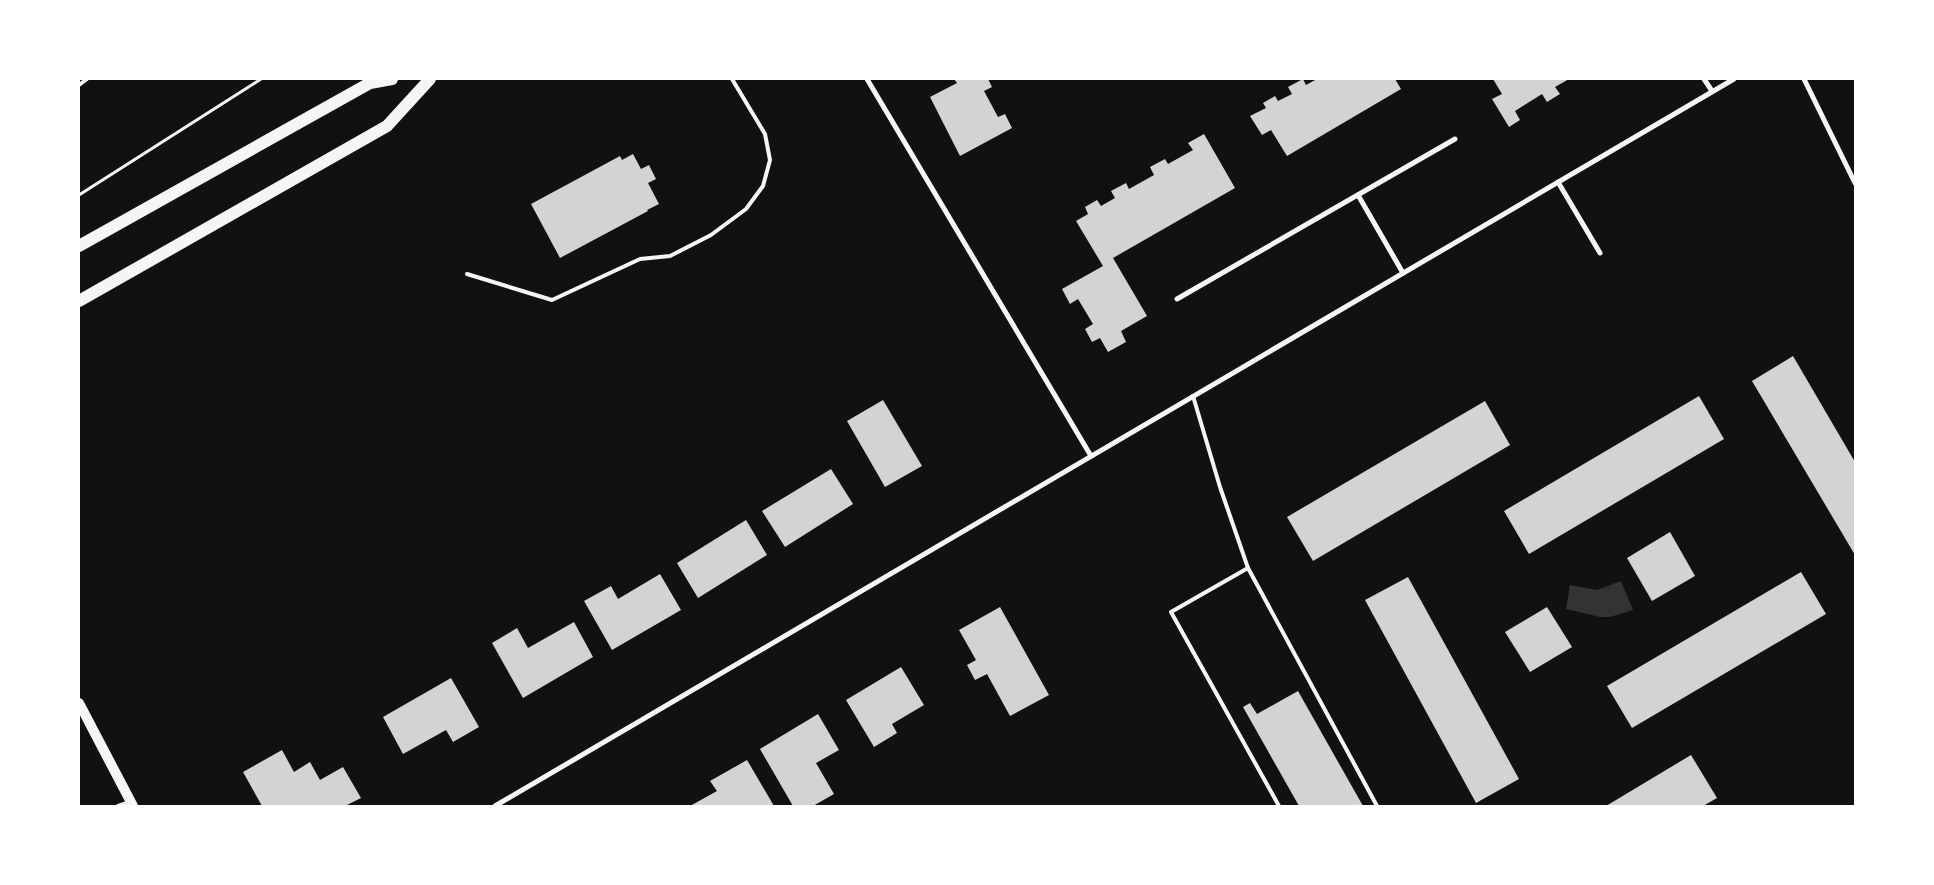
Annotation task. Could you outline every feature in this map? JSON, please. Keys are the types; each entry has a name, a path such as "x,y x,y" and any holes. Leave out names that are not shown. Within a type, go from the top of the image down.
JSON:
{"main road":[{"path":"79,246 370,82 392,79"},
{"path":"79,301 388,126 430,79"},
{"path":"79,703 132,804"}],"street":[{"path":"867,79 1091,456"},
{"path":"1704,79 1712,92"},
{"path":"495,806 1734,79"},
{"path":"1804,79 1855,183"},
{"path":"1177,300 1455,139"},
{"path":"1558,182 1600,253"},
{"path":"1358,195 1403,273"}],"lane":[{"path":"79,85 87,79"},
{"path":"467,274 552,300 640,259 670,256 711,235 746,209 763,186 770,160 765,134 732,79"},
{"path":"1193,396 1220,487 1248,568 1377,806"},
{"path":"1248,568 1171,612 1279,806"},
{"path":"118,806 132,804"}],"path":[{"path":"79,194 260,79"}],"shaded area":[{"path":"1621,581 1633,610 1610,617 1600,617 1566,609 1570,585 1597,590"}],"building":[{"path":"954,79 988,79 992,87 984,91 998,117 1005,114 1012,128 960,156 930,97 957,83"},
{"path":"1303,79 1306,85 1317,79 1395,79 1401,89 1287,156 1271,130 1262,135 1250,116 1266,108 1263,103 1275,96 1278,101 1292,94 1288,87"},
{"path":"1493,79 1569,79 1555,87 1560,94 1547,102 1542,94 1515,111 1520,120 1509,127 1492,99 1502,94"},
{"path":"1204,134 1235,188 1113,258 1147,316 1121,331 1126,342 1108,352 1100,338 1092,342 1085,329 1093,324 1078,299 1070,304 1062,289 1103,266 1076,221 1088,214 1085,207 1097,200 1101,206 1115,198 1111,191 1126,183 1129,189 1154,175 1150,167 1165,159 1168,164 1193,150 1188,143"},
{"path":"633,154 641,169 649,165 656,179 648,183 659,204 560,258 531,204 620,156 622,160"},
{"path":"1793,356 1855,462 1855,555 1752,381"},
{"path":"1699,396 1724,439 1529,554 1504,511"},
{"path":"883,400 922,466 885,487 847,421"},
{"path":"1485,401 1510,445 1313,561 1287,517"},
{"path":"831,469 853,504 785,547 762,511"},
{"path":"746,520 767,555 698,598 677,563"},
{"path":"1670,532 1695,576 1652,601 1627,558"},
{"path":"1801,572 1826,614 1632,728 1607,686"},
{"path":"660,574 681,610 612,650 584,601 611,586 618,599"},
{"path":"1408,577 1519,779 1476,803 1365,600"},
{"path":"1000,607 1049,695 1010,716 987,674 975,680 967,665 976,660 959,630"},
{"path":"1547,607 1572,647 1530,672 1505,632"},
{"path":"574,622 593,657 523,698 492,643 517,628 528,648"},
{"path":"901,667 924,705 892,724 897,733 874,747 846,700"},
{"path":"451,678 479,727 453,742 446,730 403,754 383,717"},
{"path":"1298,691 1363,806 1299,806 1243,707 1250,703 1257,714"},
{"path":"818,714 839,750 816,763 834,794 813,806 793,806 760,749"},
{"path":"282,750 294,772 310,762 320,780 343,767 361,798 345,806 262,806 243,772"},
{"path":"1691,755 1717,798 1703,806 1606,806"},
{"path":"747,760 774,806 690,806 717,791 710,781"}]}
